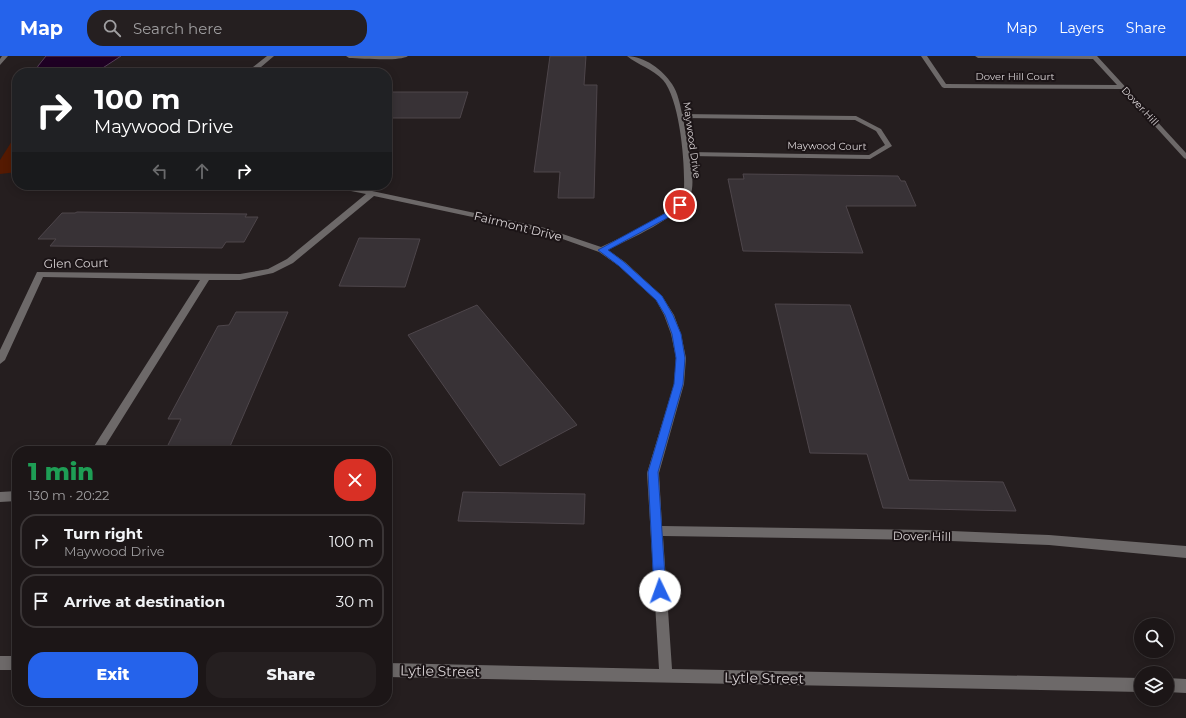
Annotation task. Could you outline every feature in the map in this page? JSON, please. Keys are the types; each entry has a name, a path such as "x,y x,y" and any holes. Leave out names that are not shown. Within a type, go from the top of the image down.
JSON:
{"street":[{"path":"0,63 6,56"},
{"path":"255,68 271,56"},
{"path":"350,56 405,56"},
{"name":"Maywood Drive","path":"602,250 666,215 680,205 687,195 689,182 680,116 676,98 670,85 654,68 630,56"},
{"name":"Dover Hill Court","path":"924,56 944,86 1122,87"},
{"name":"Dover Hill Court","path":"978,56 1094,57"},
{"name":"Dover Hill","path":"1094,57 1185,155"},
{"name":"Maywood Court","path":"680,116 856,118 879,130 888,146 870,157 686,154"},
{"name":"Fairmont Drive","path":"355,190 545,230 602,250 622,264 659,298 669,315 676,334 681,358 679,384 653,472 666,676"},
{"name":"Glen Court","path":"0,360 40,274 240,277 270,271 290,261 371,194"},
{"path":"99,446 206,277"},
{"path":"0,497 12,496"},
{"name":"Dover Hill","path":"656,531 927,535 1049,540 1186,552"},
{"path":"0,663 12,663"},
{"name":"Lytle Street","path":"392,670 1134,685"},
{"path":"1174,685 1186,686"}],"shaded area":[{"path":"46,56 121,56 103,68 37,68"},
{"path":"12,141 12,173 0,174 0,160"}],"building":[{"path":"550,56 586,56 584,85 597,85 594,198 558,198 560,172 534,172"},
{"path":"392,92 468,92 460,118 392,118"},
{"path":"743,174 898,176 901,181 905,181 916,206 846,206 863,253 743,251 728,179 744,179"},
{"path":"62,213 247,214 245,217 258,217 244,242 226,242 222,248 50,246 56,239 38,239"},
{"path":"359,238 420,239 405,287 339,286"},
{"path":"775,304 850,305 909,480 1003,482 1016,511 883,508 867,454 810,453"},
{"path":"477,305 577,425 500,466 408,335"},
{"path":"236,312 288,312 230,446 168,446 181,419 168,419 218,326 229,325"},
{"path":"463,492 585,494 584,524 458,521"}],"route":[{"path":"660,591 653,472 679,384 681,358 676,334 669,315 659,298 622,264 602,250 666,215 680,205"}]}
